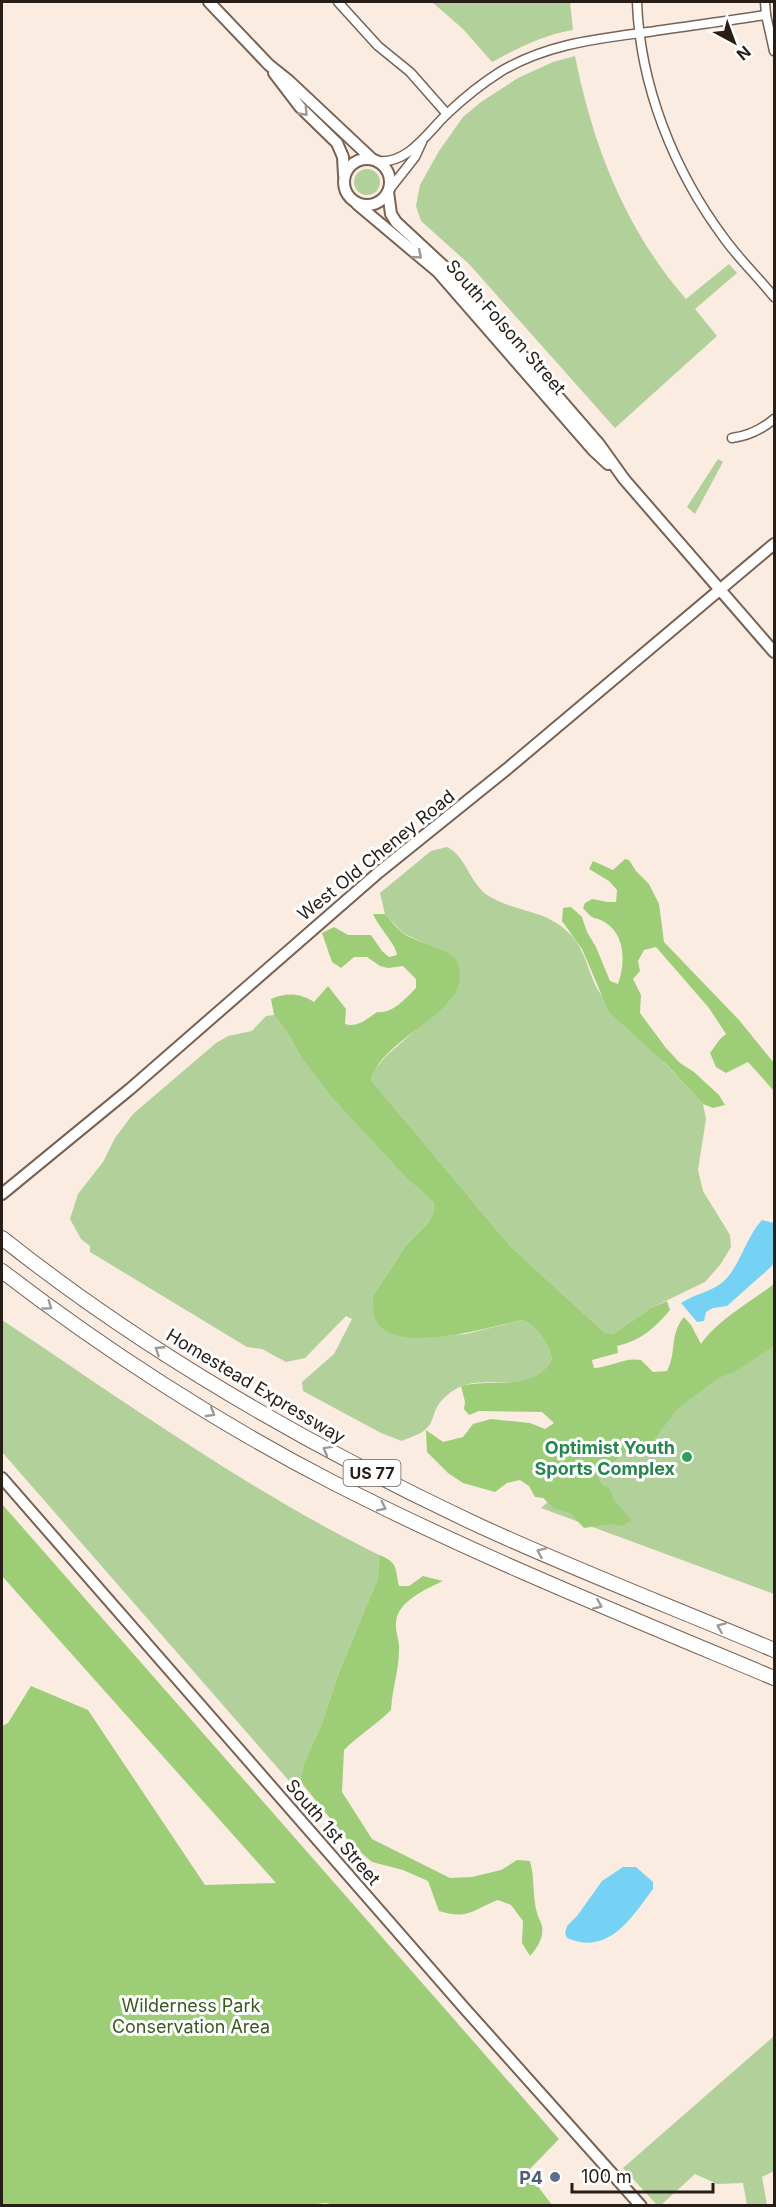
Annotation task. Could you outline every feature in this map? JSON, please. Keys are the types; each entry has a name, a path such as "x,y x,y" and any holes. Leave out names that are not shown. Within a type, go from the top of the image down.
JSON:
{"highway":[{"name":"Homestead Expressway","path":"2,1238 77,1295 201,1377 344,1459 484,1528 774,1650"},
{"name":"US 77","path":"2,1271 132,1363 256,1440 332,1482 530,1576 774,1678"}],"street":[{"path":"209,2 269,65 300,107 337,143 344,157 345,193 357,204 371,206 378,203 415,157 424,139"},
{"path":"338,2 366,34 410,72 447,114"},
{"path":"637,2 639,33 650,87 662,126 687,181 725,240 774,297"},
{"path":"765,2 774,51"},
{"path":"344,177 346,170 357,161 384,162 399,158 424,139 472,91 522,61 552,48 584,40 766,15"},
{"path":"269,65 387,170 388,191"},
{"name":"South Folsom Street","path":"388,191 392,214 396,222 451,273 774,652"},
{"name":"South Folsom Street","path":"357,204 438,272 593,450 624,478"},
{"path":"732,438 745,437 774,419"},
{"name":"West Old Cheney Road","path":"2,1194 130,1089 370,880 507,770 774,544"},
{"name":"South 1st Street","path":"2,1478 458,2001 641,2205"}],"green space":[{"path":"432,2 570,2 573,30 541,39 492,62 463,29"},
{"path":"575,56 591,122 614,185 645,244 664,272 686,299 729,264 737,273 695,309 717,336 615,428 469,264 421,221 416,206 420,185 439,151 463,117 481,102 518,78 553,62"},
{"path":"367,169 376,173 380,182 376,191 367,195 358,191 354,182 358,173"},
{"path":"718,459 723,462 695,514 687,507"},
{"path":"447,847 459,856 481,890 487,895 497,901 550,919 569,933 580,948 603,997 703,1104 706,1119 698,1170 703,1191 730,1235 731,1247 720,1265 705,1282 651,1308 613,1334 604,1332 510,1246 371,1080 374,1070 386,1056 451,999 454,957 403,933 385,914 380,893 431,851"},
{"path":"625,859 629,860 649,884 659,904 664,942 739,1020 774,1063 774,1091 748,1062 726,1073 716,1067 710,1053 726,1034 709,1008 656,947 644,950 638,961 640,971 633,979 641,995 640,1013 666,1048 680,1063 694,1072 719,1095 725,1105 713,1108 703,1104 667,1065 609,1012 582,949 562,921 563,908 571,907 582,917 610,981 618,984 623,960 617,935 606,923 593,917 583,908 585,903 592,899 616,902 617,890 609,881 589,869 593,861 613,870"},
{"path":"373,914 385,914 404,934 454,957 458,964 460,979 446,1005 388,1053 377,1066 371,1080 510,1246 604,1332 613,1334 651,1308 667,1301 670,1310 659,1323 633,1341 617,1346 618,1353 592,1360 594,1368 635,1359 641,1360 653,1372 667,1371 672,1357 676,1330 684,1317 701,1344 715,1328 774,1284 774,1346 736,1371 718,1378 678,1408 650,1445 628,1449 598,1477 602,1485 609,1488 614,1500 631,1520 623,1526 612,1524 584,1528 570,1513 555,1509 543,1498 535,1497 529,1486 520,1480 507,1483 495,1492 463,1483 448,1473 427,1452 426,1430 443,1442 463,1437 473,1424 491,1419 530,1423 545,1429 554,1423 542,1412 479,1411 469,1415 464,1409 465,1402 461,1386 523,1380 544,1370 552,1359 542,1336 522,1320 468,1332 425,1338 405,1337 389,1332 377,1323 373,1296 406,1245 429,1222 434,1202 406,1177 331,1096 299,1054 274,1015 271,999 293,994 314,1002 328,986 346,1009 345,1024 349,1025 358,1024 377,1012 383,1012 399,1004 416,988 416,979 403,966 388,968 380,966 367,957 354,957 341,968 332,962 322,933 334,927 348,935 371,935 389,957 397,955 394,946"},
{"path":"274,1015 299,1054 434,1201 433,1213 429,1222 406,1245 373,1296 376,1322 420,1338 466,1334 522,1320 542,1336 548,1347 552,1359 544,1370 523,1381 474,1383 458,1388 442,1400 425,1430 402,1441 381,1433 303,1391 302,1382 334,1354 352,1319 346,1316 305,1358 286,1362 262,1349 247,1347 90,1252 90,1246 81,1239 70,1219 78,1194 103,1162 115,1138 133,1114 216,1043 228,1036 252,1031 266,1016"},
{"name":"Optimist Youth Sports Complex","path":"774,1305 774,1594 541,1508"},
{"path":"2,1320 234,1473 281,1502 379,1555 378,1578 339,1672 322,1723 304,1763 300,1781 290,1782 2,1452"},
{"name":"Wilderness Park Conservation Area","path":"2,1504 559,2139 527,2172 552,2205 339,2206 326,2203 297,2206 2,2205 2,1726 8,1723 31,1686 88,1710 205,1885 276,1883 2,1576"},
{"path":"379,1555 393,1563 399,1586 409,1586 423,1576 443,1581 407,1602 398,1615 396,1626 399,1658 391,1710 344,1750 342,1792 372,1839 450,1878 472,1877 501,1870 517,1860 530,1861 535,1907 542,1926 542,1935 530,1956 522,1943 523,1921 511,1905 498,1900 464,1914 439,1911 428,1881 403,1870 372,1862 352,1845 300,1781 304,1763 322,1723 339,1672 378,1578"},
{"path":"774,2036 774,2171 762,2177 767,2205 747,2205 743,2183 717,2184 695,2174 661,2205 657,2205 623,2168"}],"water":[{"path":"762,1220 774,1223 772,1266 727,1306 713,1308 706,1312 704,1321 697,1322 681,1303 714,1288 730,1275"},
{"path":"623,1867 636,1867 653,1882 653,1889 636,1911 618,1931 607,1938 595,1942 582,1942 567,1938 565,1933 567,1926 602,1881"}],"place":[{"name":"Optimist Youth Sports Complex","path":"687,1457"},
{"name":"P4","path":"555,2177"}]}
